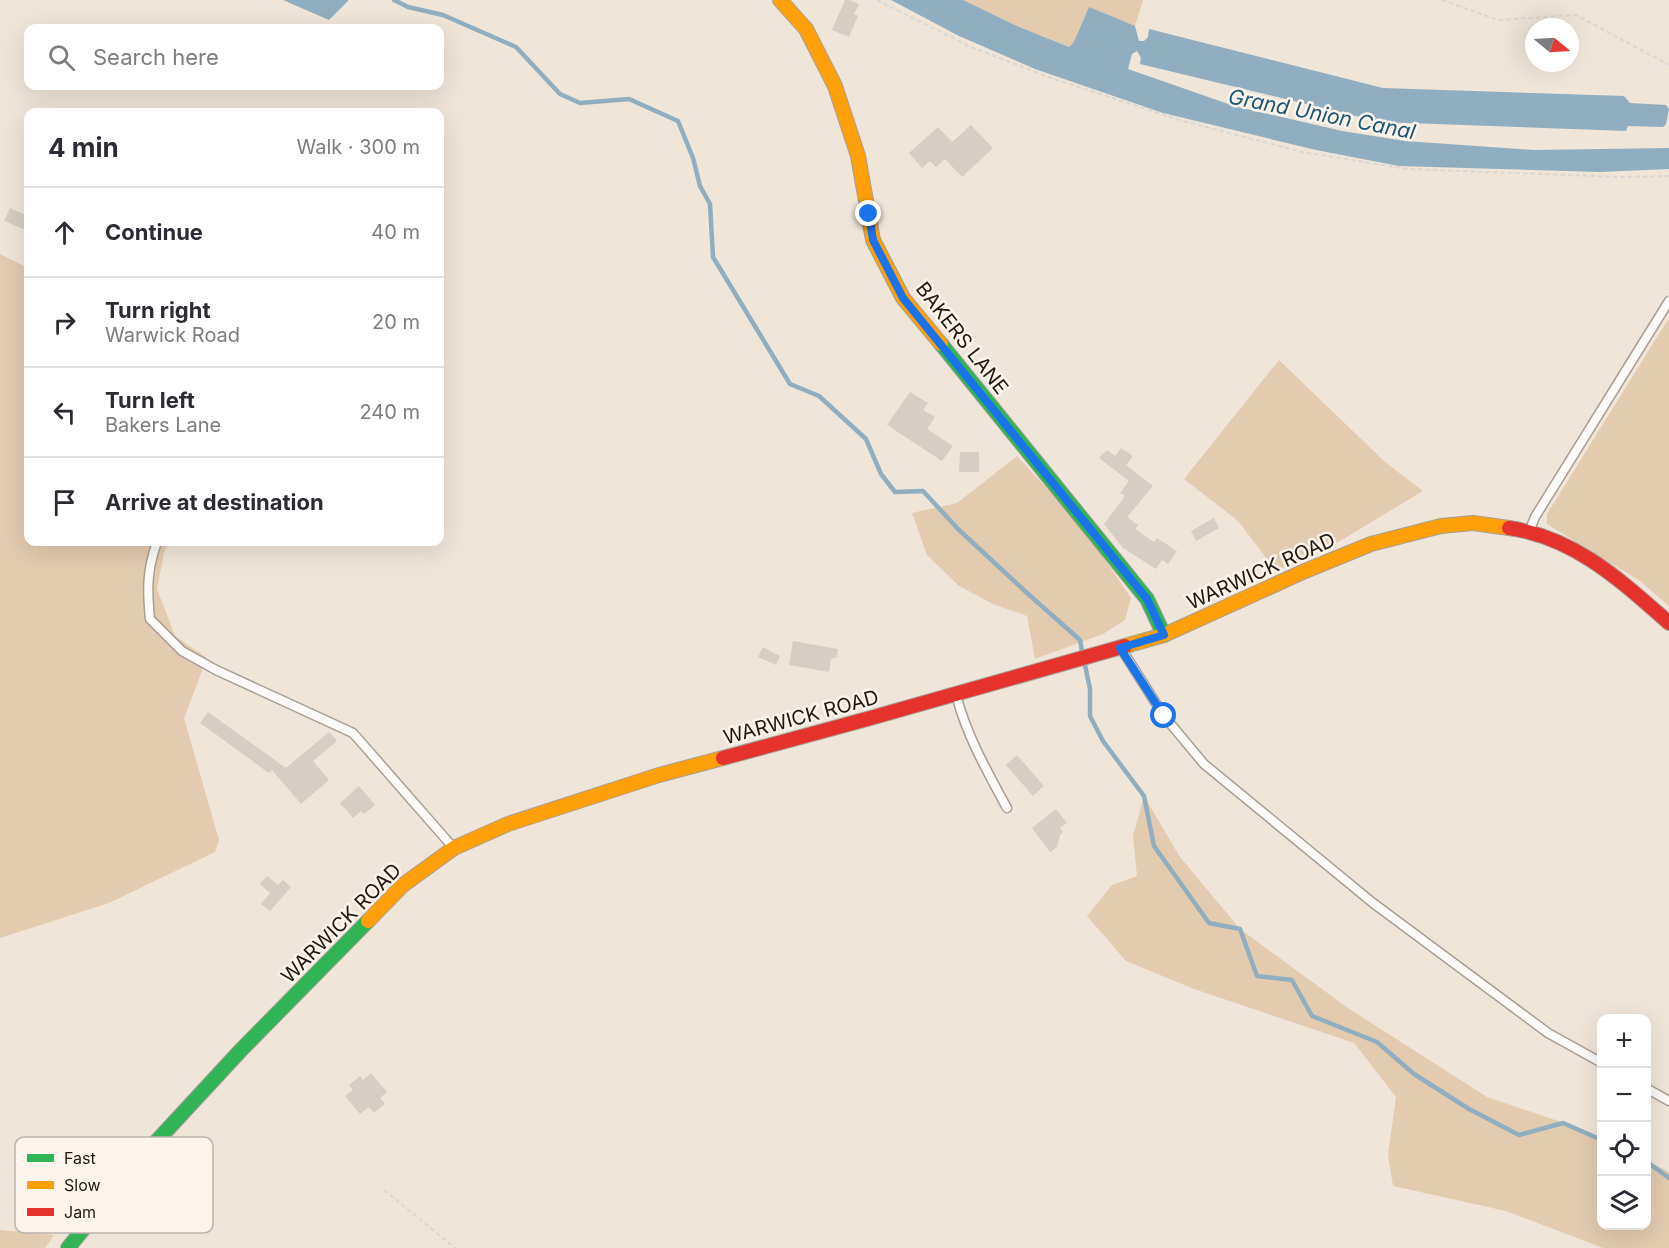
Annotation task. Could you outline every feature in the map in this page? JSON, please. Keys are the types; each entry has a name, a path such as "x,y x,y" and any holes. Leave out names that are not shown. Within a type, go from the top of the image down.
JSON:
{"main road":[{"name":"BAKERS LANE","path":"780,0 806,29 836,87 858,156 873,240 903,298 1147,599 1164,635"},
{"name":"WARWICK ROAD","path":"161,1137 241,1050 403,885 454,848 508,824 659,775 1164,635 1305,571 1371,544 1441,526 1473,523 1529,531 1557,541 1583,554 1616,577 1669,623"},
{"name":"WARWICK ROAD","path":"68,1248 80,1233"}],"lane":[{"path":"1529,531 1534,517 1669,301"},
{"path":"156,546 150,562 147,591 150,619 182,651 216,670 353,733 454,848"},
{"path":"1120,648 1164,716 1204,764 1373,903 1539,1026 1597,1060"},
{"path":"956,694 961,713 976,747 1007,808"},
{"path":"1651,1090 1669,1101"}],"path":[{"path":"877,0 971,47 1073,86 1182,121 1302,152 1408,169 1561,175 1669,176"},
{"path":"1442,0 1498,20 1576,15 1669,65"},
{"path":"384,1190 455,1248"}],"shaded area":[{"path":"963,0 1143,0 1122,68 1017,26"},
{"path":"0,254 24,266 24,546 167,546 157,589 175,636 207,658 184,718 219,840 215,852 109,903 0,938"},
{"path":"1669,318 1669,606 1640,581 1547,524 1547,514"},
{"path":"1279,360 1385,462 1423,491 1340,541 1276,571 1238,521 1184,479"},
{"path":"1017,456 1082,526 1131,598 1125,620 1103,634 1035,659 1027,616 993,604 959,586 927,555 912,513 957,503"},
{"path":"1144,796 1180,857 1240,929 1348,1008 1487,1097 1573,1126 1597,1138 1597,1230 1651,1230 1651,1163 1669,1172 1669,1248 1603,1248 1506,1211 1393,1186 1388,1155 1396,1097 1354,1043 1194,989 1126,961 1087,916 1112,885 1137,876 1133,836"},
{"path":"0,1230 54,1235 45,1248 0,1248"}],"water":[{"path":"283,0 348,0 348,1 329,20"},
{"path":"891,0 963,0 1017,26 1069,47 1074,42 1089,7 1135,26 1139,41 1144,41 1148,37 1149,29 1383,88 1624,96 1630,103 1666,105 1669,109 1666,124 1663,127 1628,126 1626,131 1381,122 1140,64 1141,58 1137,51 1132,54 1128,69 1234,106 1342,131 1405,141 1534,150 1669,148 1669,169 1600,172 1399,166 1316,150 1163,113 1035,69 959,36"}],"building":[{"path":"845,0 859,4 854,14 858,16 849,37 832,30"},
{"path":"971,125 993,148 962,177 945,159 936,167 930,161 922,168 909,153 938,127 952,142"},
{"path":"10,208 24,214 24,229 4,221"},
{"path":"910,392 928,403 923,410 935,417 927,429 953,446 942,461 887,425"},
{"path":"1121,448 1133,456 1126,465 1153,486 1127,517 1138,525 1135,529 1154,542 1157,538 1177,551 1168,564 1162,560 1156,569 1123,548 1104,524 1125,496 1120,493 1129,481 1099,458 1107,450 1115,456"},
{"path":"960,452 979,452 979,472 959,472"},
{"path":"1214,518 1219,528 1196,541 1191,531"},
{"path":"793,641 838,649 837,657 831,659 829,672 789,665"},
{"path":"763,647 780,656 776,665 758,657"},
{"path":"208,712 286,768 329,732 337,741 313,761 329,780 301,804 272,770 269,773 200,723"},
{"path":"1017,755 1044,786 1033,796 1006,765"},
{"path":"359,786 375,805 364,814 361,811 353,818 340,803"},
{"path":"1056,809 1067,823 1060,828 1063,832 1057,847 1050,852 1032,828"},
{"path":"267,876 278,885 283,880 291,887 270,911 261,904 270,893 260,884"},
{"path":"371,1073 387,1092 380,1098 385,1104 374,1113 369,1107 360,1114 345,1096 353,1090 349,1085 360,1076 363,1080"}],"waterway":[{"path":"394,0 408,7 443,15 516,47 560,94 580,103 629,99 678,121 693,158 700,186 710,204 713,257 790,384 819,396 866,439 881,474 895,492 923,491 958,529 1080,640 1082,651"},
{"path":"1085,665 1090,689 1090,716 1103,741 1144,796 1154,846 1209,923 1240,929 1257,976 1292,980 1312,1016 1377,1042 1414,1074 1469,1109 1519,1135 1563,1123 1597,1138"},
{"path":"1651,1165 1669,1178"}],"traffic: fast":[{"path":"941,344 1147,599 1164,635"},
{"path":"161,1137 241,1050 368,921"},
{"path":"68,1248 80,1233"}],"traffic: slow":[{"path":"780,0 806,29 835,86 858,156 873,240 903,298 941,344"},
{"path":"1125,646 1164,635 1305,571 1371,544 1441,526 1473,523 1509,528"},
{"path":"368,921 403,885 454,848 508,824 659,775 723,758"}],"traffic: jam":[{"path":"1509,528 1533,533 1576,551 1615,577 1669,623"},
{"path":"723,758 1125,646"}],"route":[{"path":"869,214 873,240 903,298 1147,599 1164,635 1120,648 1164,716"}],"water label":[{"name":"Grand Union Canal","path":"1322,114"}]}
